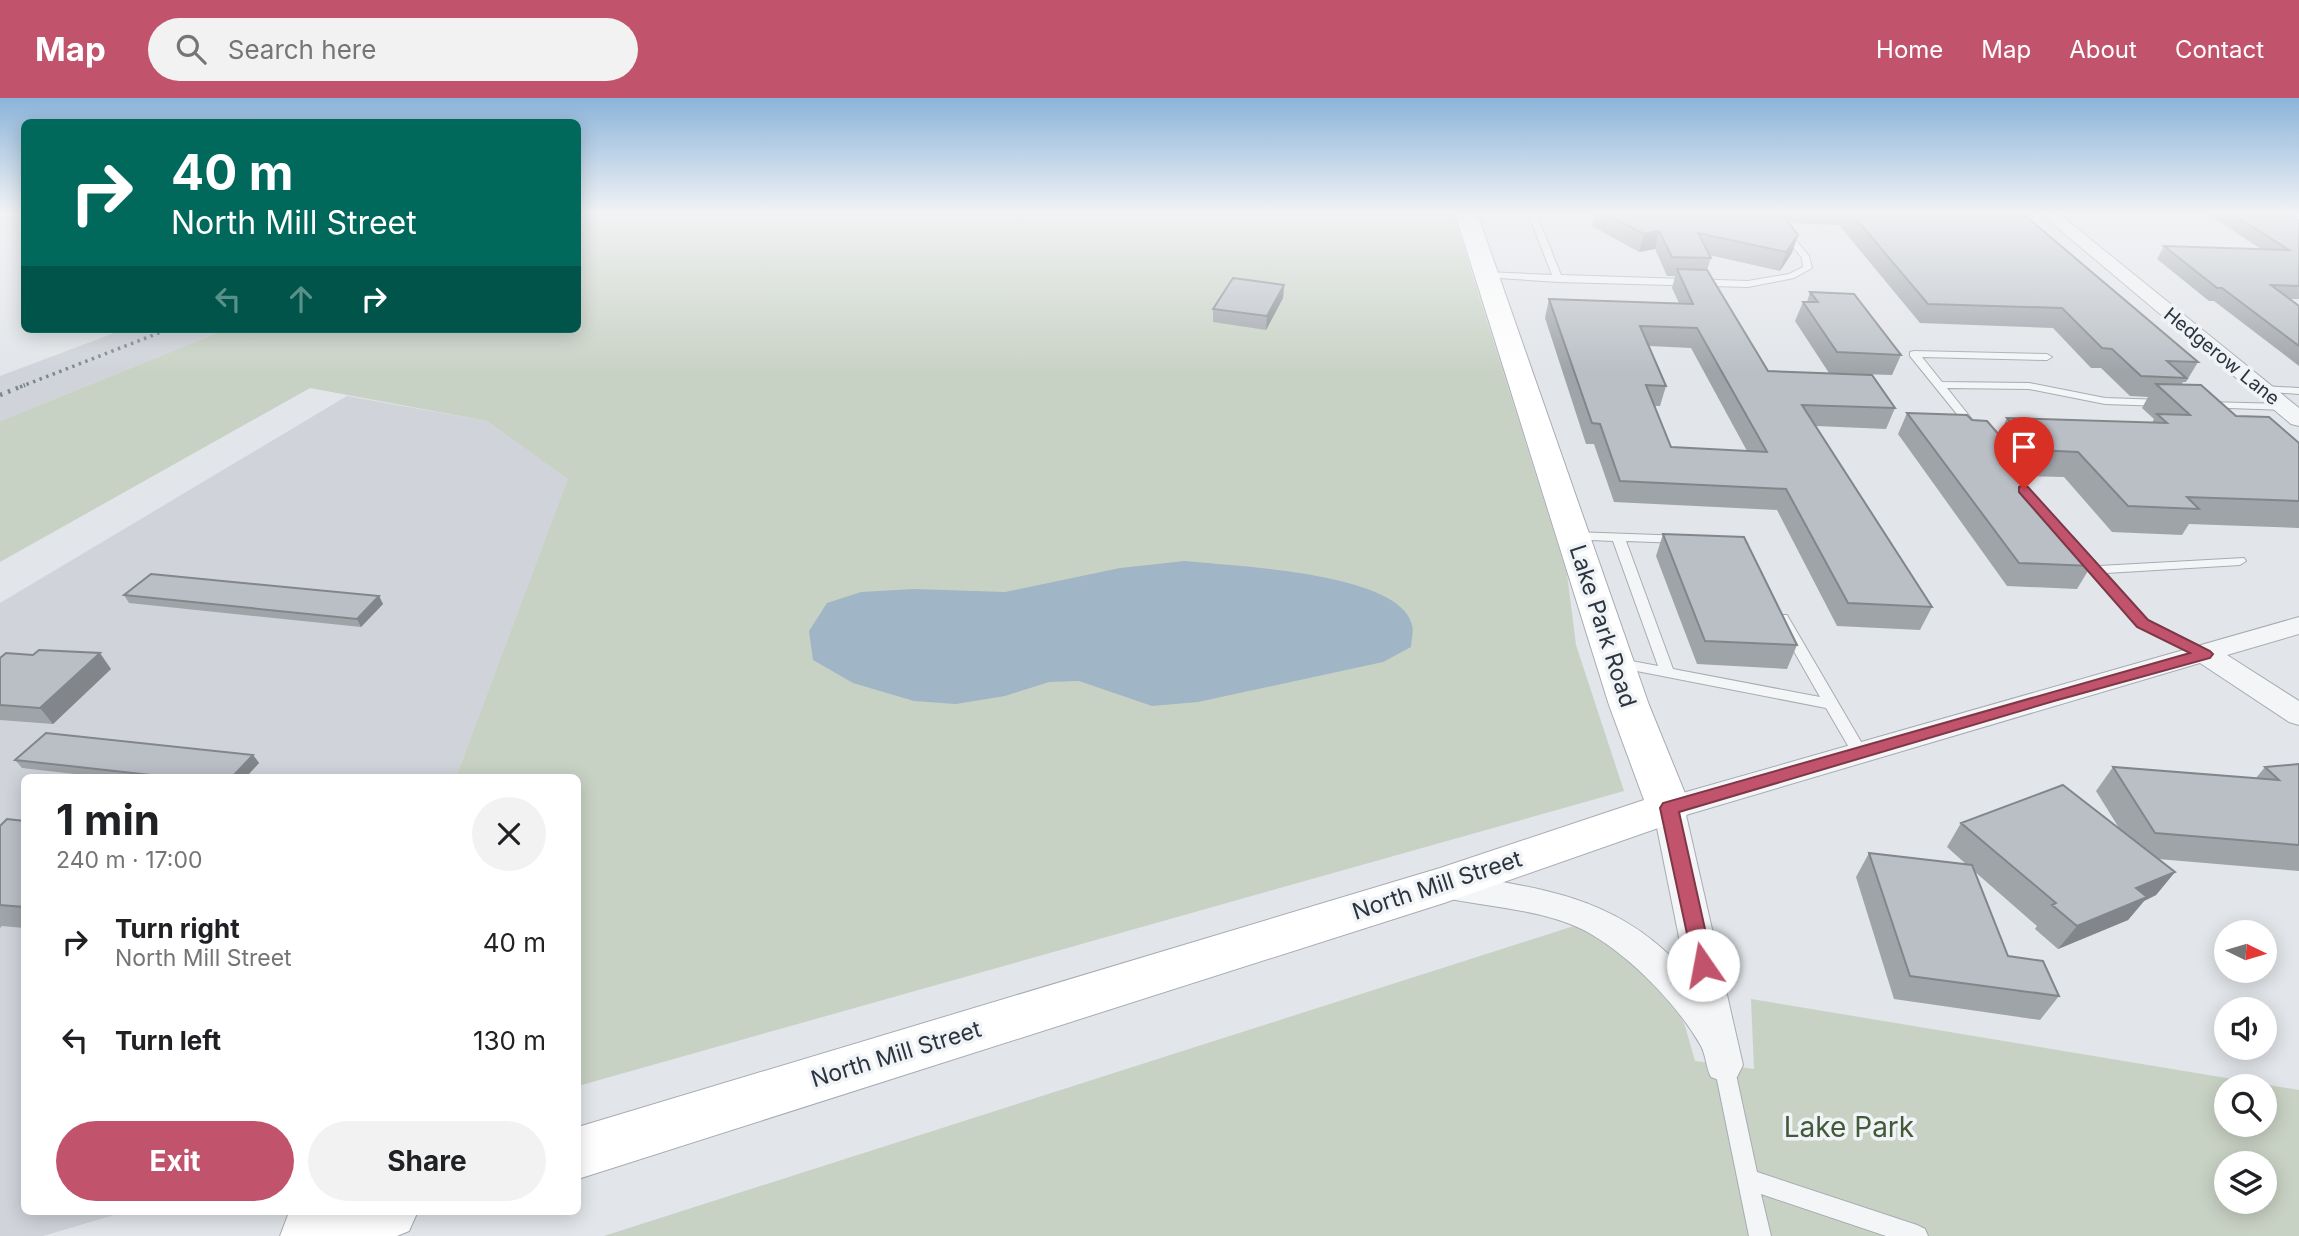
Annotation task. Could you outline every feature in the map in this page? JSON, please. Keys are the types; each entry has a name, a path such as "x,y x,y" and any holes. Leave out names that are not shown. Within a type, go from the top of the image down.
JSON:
{"main road":[{"name":"Lake Park Road","path":"1484,266 1615,662 1669,808"},
{"name":"North Mill Street","path":"581,1152 1444,885 1669,808"},
{"path":"309,1236 377,1215"}],"street":[{"name":"Hedgerow Lane","path":"2113,266 2292,413"},
{"name":"North Mill Street","path":"1669,808 2299,625"},
{"path":"2205,654 2299,715"},
{"name":"Lake Park Road","path":"1669,808 1722,1054"},
{"name":"Lake Park Road","path":"1444,885 1561,908 1591,919 1621,935 1677,984 1722,1054"}],"lane":[{"path":"1553,266 1558,279"},
{"path":"1487,275 1748,284 1791,276 1808,266"},
{"path":"1981,437 1914,354 2047,357"},
{"path":"1939,385 2029,386 2105,401 2174,404"},
{"path":"2262,389 2299,391"},
{"path":"2188,404 2292,413"},
{"path":"2059,530 2143,623 2205,654"},
{"path":"1574,536 1697,539"},
{"path":"1618,537 1668,673"},
{"path":"2095,570 2240,561"},
{"path":"1778,610 1859,752"},
{"path":"1615,662 1832,704"},
{"name":"Lake Park Road","path":"1722,1054 1760,1236"},
{"path":"1747,1179 1917,1236"}],"shaded area":[{"path":"114,333 217,333 0,421 0,376"},
{"path":"347,396 487,421 569,479 457,774 21,774 21,1215 114,1215 43,1236 0,1236 0,603"}],"green space":[{"path":"581,266 1470,266 1567,574 1576,645 1624,791 581,1085 581,774 457,774 568,479 487,421 310,388 0,562 0,421 217,333 581,333"},
{"name":"Lake Park","path":"1577,925 1613,944 1674,1003 1685,1026 1695,1061 1754,1069 1751,999 2214,1076 2214,1137 2277,1137 2277,1086 2299,1090 2299,1236 604,1236"}],"water":[{"path":"1185,561 1311,575 1378,593 1401,607 1412,625 1411,647 1383,662 1198,702 1152,706 1079,681 1049,682 1005,696 956,704 914,701 853,683 813,660 809,631 827,603 861,592 914,589 1005,592 1120,568"}],"building":[{"path":"1896,266 2085,266 2198,362 2167,361 2186,378 2141,376 2112,349 2102,348 2062,308 1928,304"},
{"path":"2189,266 2299,266 2299,286 2271,285 2299,306 2299,346 2222,288 2217,288"},
{"path":"1677,269 1707,270 1768,371 1872,375 1895,408 1802,405 1932,607 1848,603 1786,489 1620,481 1600,424 1592,423 1549,299 1693,304","holes":["1640,326 1697,328 1767,452 1671,447 1646,385 1666,386"]},
{"path":"1233,278 1284,285 1267,316 1213,309"},
{"path":"1810,292 1854,294 1901,355 1837,352 1803,302 1818,302"},
{"path":"2156,384 2201,385 2236,416 2269,417 2299,443 2299,501 2187,497 2199,509 2128,506 2078,452 2035,450 2007,418 2167,423 2157,414 2190,415"},
{"path":"1907,413 1967,415 1972,420 1987,421 2015,453 1998,453 2091,566 2019,563"},
{"path":"1663,534 1744,537 1797,645 1705,641"},
{"path":"151,574 379,596 357,619 124,595"},
{"path":"39,650 100,653 40,708 0,705 0,658 6,653 33,655"},
{"path":"46,733 253,755 235,774 142,774 15,760"},
{"path":"2299,764 2299,845 2155,833 2113,767 2279,780 2265,767"},
{"path":"2063,785 2175,872 2136,888 2147,897 2077,926 2052,905 2056,903 1961,823"},
{"path":"7,819 21,821 21,907 0,905 0,826"},
{"path":"1869,853 1972,865 2008,956 2043,961 2059,996 1910,976"}],"railway":[{"path":"20,387 159,333"},
{"path":"20,387 25,385"},
{"path":"0,395 20,387"}],"route":[{"path":"1703,965 1669,808 2049,696 2205,654 2143,623 2024,489"}]}
